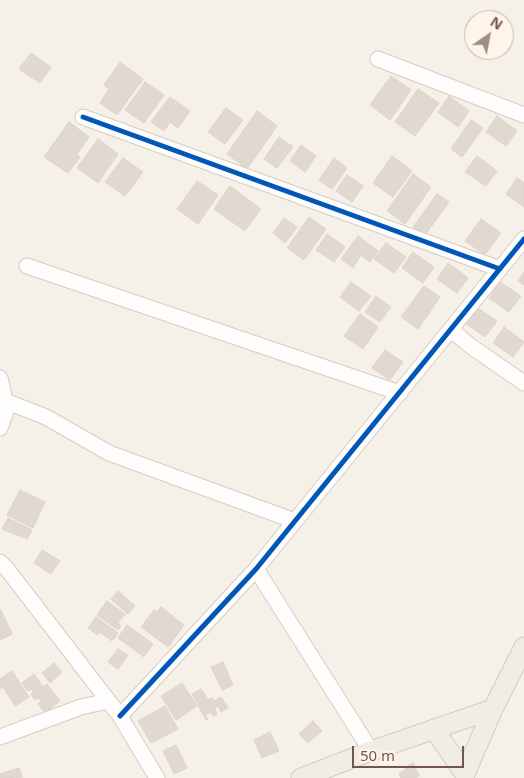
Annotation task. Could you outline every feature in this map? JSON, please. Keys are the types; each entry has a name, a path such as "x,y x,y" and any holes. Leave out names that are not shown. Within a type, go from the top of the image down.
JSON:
{"main road":[{"path":"466,776 493,709 524,647"},
{"path":"301,778 371,751 493,709"},
{"path":"434,730 466,776"}],"street":[{"path":"378,59 524,115"},
{"path":"83,117 500,269"},
{"path":"120,716 256,569 524,239"},
{"path":"27,266 400,393"},
{"path":"451,330 524,383"},
{"path":"0,378 7,409 0,428"},
{"path":"5,401 46,417 109,453 295,521"},
{"path":"0,562 120,716 157,778"},
{"path":"256,569 371,751"},
{"path":"0,737 81,707 108,701"}],"building":[{"path":"31,53 51,67 40,83 19,69"},
{"path":"120,62 143,79 117,115 100,103 109,89 104,85"},
{"path":"391,76 411,90 390,120 370,105"},
{"path":"145,82 164,95 144,123 125,110"},
{"path":"418,89 439,103 415,136 395,122"},
{"path":"449,96 469,111 458,127 438,112"},
{"path":"170,97 190,111 178,128 170,122 164,131 151,122"},
{"path":"226,108 243,120 225,144 208,132"},
{"path":"257,111 277,126 247,169 227,154"},
{"path":"497,116 517,131 506,146 486,132"},
{"path":"471,120 483,128 462,157 451,149"},
{"path":"69,122 89,137 77,154 80,157 68,173 44,157"},
{"path":"279,137 293,147 277,168 264,159"},
{"path":"98,139 118,154 98,183 77,168"},
{"path":"301,145 316,156 305,172 290,161"},
{"path":"392,156 412,171 393,197 373,183"},
{"path":"477,156 497,171 486,186 465,172"},
{"path":"123,158 143,172 125,196 105,182"},
{"path":"334,158 347,168 332,189 319,180"},
{"path":"413,174 431,187 405,224 387,211"},
{"path":"347,175 363,186 352,202 336,191"},
{"path":"517,178 524,183 524,207 506,194"},
{"path":"197,181 218,195 198,224 177,209"},
{"path":"230,186 261,209 245,231 214,209"},
{"path":"437,194 449,202 425,235 413,227"},
{"path":"309,217 326,229 304,260 287,248"},
{"path":"284,218 297,227 285,243 273,233"},
{"path":"481,219 501,233 485,255 465,241"},
{"path":"327,234 345,247 334,262 316,250"},
{"path":"358,236 378,251 370,262 361,255 353,268 341,259"},
{"path":"386,243 406,257 394,273 374,259"},
{"path":"413,252 434,267 423,283 402,268"},
{"path":"448,263 468,278 457,293 437,279"},
{"path":"524,272 524,285 518,281"},
{"path":"351,282 371,296 359,311 340,297"},
{"path":"500,282 521,296 509,312 489,298"},
{"path":"424,286 440,297 418,329 401,317"},
{"path":"376,296 391,307 380,322 365,312"},
{"path":"476,307 497,321 485,337 465,323"},
{"path":"360,314 378,327 363,349 344,336"},
{"path":"504,327 524,342 513,357 493,343"},
{"path":"385,350 403,362 390,380 372,368"},
{"path":"20,490 45,502 33,528 7,515"},
{"path":"8,518 32,530 27,539 2,529"},
{"path":"42,550 60,561 51,574 34,563"},
{"path":"118,591 135,606 128,614 111,599"},
{"path":"107,601 125,614 118,623 121,626 118,630 97,615"},
{"path":"161,607 184,625 168,647 141,627 154,610 157,612"},
{"path":"0,611 12,634 0,640"},
{"path":"96,617 118,633 112,641 100,632 98,635 88,628"},
{"path":"127,625 153,644 144,657 118,638"},
{"path":"118,649 128,655 118,669 108,662"},
{"path":"223,662 233,685 222,690 211,667"},
{"path":"54,663 62,672 50,683 42,673"},
{"path":"12,671 29,697 15,706 3,687 1,689 0,687 0,679"},
{"path":"34,674 43,687 47,684 60,701 45,713 38,704 41,701 39,698 35,700 31,694 34,691 32,689 28,691 22,683"},
{"path":"182,683 197,706 176,720 161,696"},
{"path":"201,689 208,700 212,698 214,701 221,697 228,708 221,712 218,706 214,708 217,714 213,716 211,712 205,715 208,719 206,720 192,694"},
{"path":"165,706 178,729 151,743 138,721"},
{"path":"313,721 322,731 308,743 299,734"},
{"path":"270,732 279,751 262,758 254,740"},
{"path":"176,745 187,768 174,774 163,751"},
{"path":"413,763 419,776 401,778 399,773 406,770 405,767"},
{"path":"19,768 22,777 0,778 0,774"}],"cycle path":[{"path":"83,117 500,269"},
{"path":"120,716 256,569 524,239"}]}
